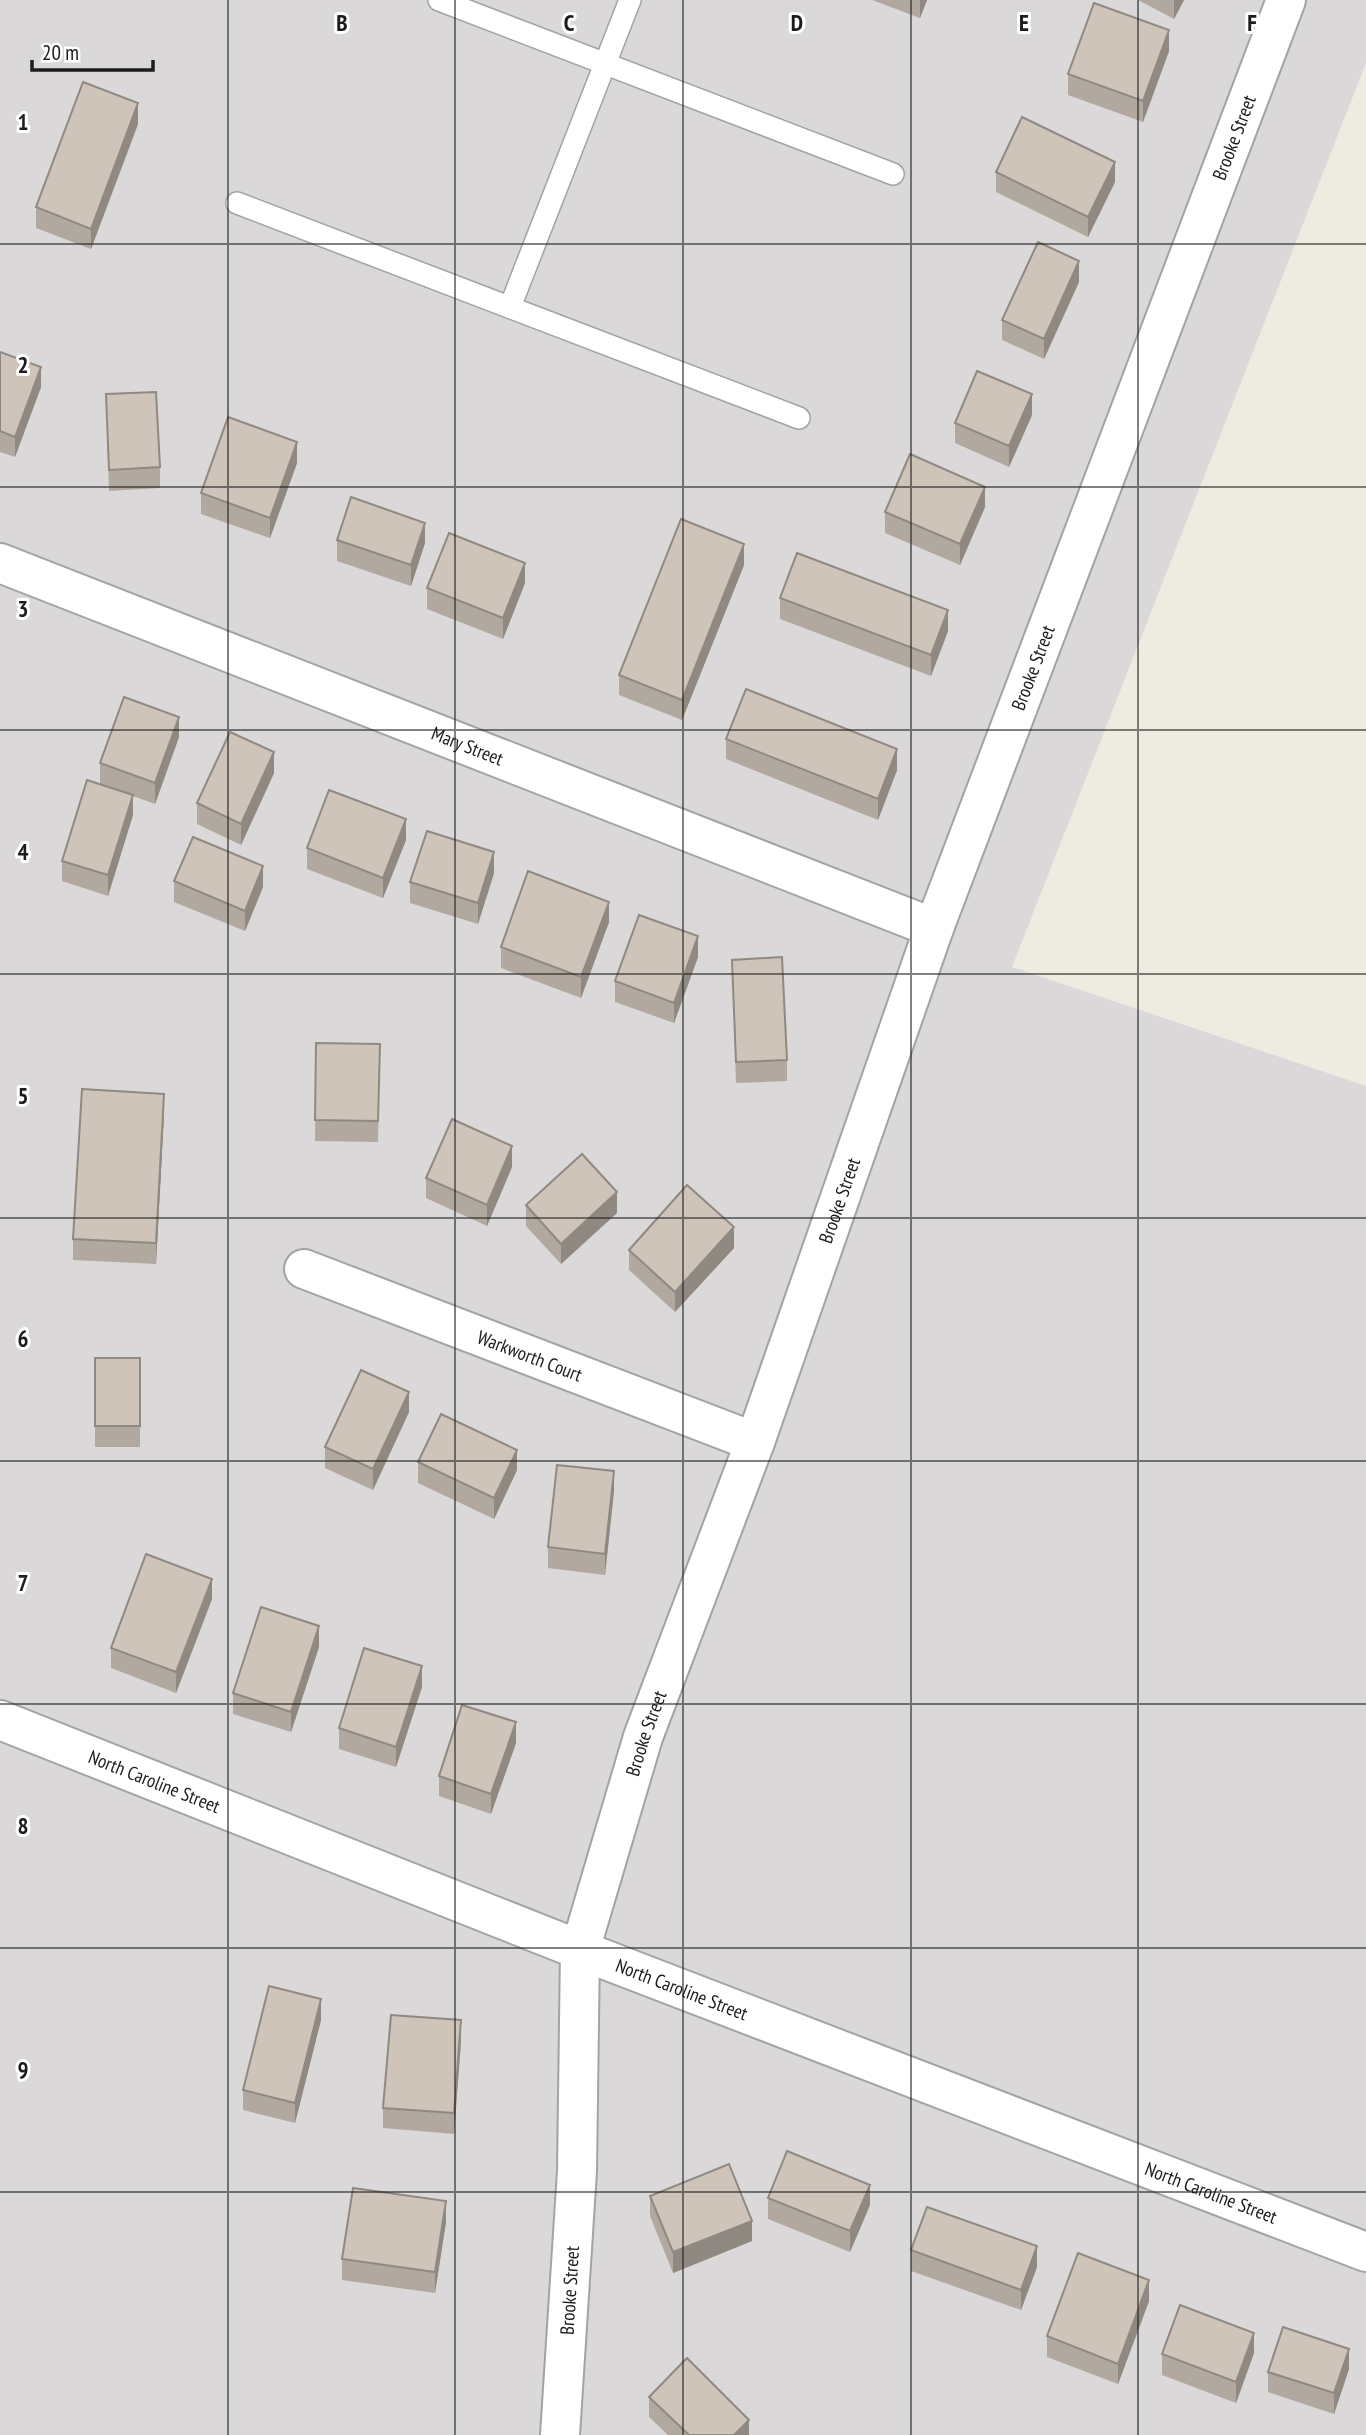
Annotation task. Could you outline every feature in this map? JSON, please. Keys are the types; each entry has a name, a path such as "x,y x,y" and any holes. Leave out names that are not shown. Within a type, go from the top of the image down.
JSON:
{"street":[{"name":"Brooke Street","path":"560,2435 577,2171 580,1950 643,1737 755,1442 934,928 1286,0"},
{"name":"Mary Street","path":"0,564 934,928"},
{"name":"Warkworth Court","path":"304,1269 755,1442"},
{"name":"North Caroline Street","path":"0,1720 580,1950 1366,2252"}],"lane":[{"path":"439,0 893,174"},
{"path":"510,307 630,0"},
{"path":"237,203 799,418"}],"shaded area":[{"path":"0,0 1366,0 1366,63 1012,967 1366,1086 1366,2435 0,2435"}],"building":[{"path":"1094,3 1169,30 1143,101 1068,74"},
{"path":"83,82 138,103 91,229 36,207"},
{"path":"1022,117 1115,162 1088,217 996,172"},
{"path":"1038,242 1079,261 1044,339 1002,320"},
{"path":"0,352 41,367 15,437 0,431"},
{"path":"977,371 1032,394 1009,446 955,423"},
{"path":"156,392 160,467 109,470 106,394"},
{"path":"228,417 297,442 270,518 201,493"},
{"path":"910,454 985,487 960,544 885,512"},
{"path":"351,497 425,523 411,565 337,540"},
{"path":"681,519 744,544 682,700 619,675"},
{"path":"449,533 525,563 503,618 427,588"},
{"path":"797,553 948,610 931,655 780,598"},
{"path":"746,689 897,749 878,799 726,739"},
{"path":"124,697 179,717 155,783 100,763"},
{"path":"230,732 274,752 241,824 197,803"},
{"path":"87,780 133,795 108,875 62,861"},
{"path":"329,790 406,819 383,878 307,848"},
{"path":"427,831 494,852 478,903 410,882"},
{"path":"193,837 263,866 245,911 174,881"},
{"path":"528,871 609,902 581,977 501,947"},
{"path":"639,915 698,936 674,1003 615,981"},
{"path":"782,957 787,1060 736,1062 732,960"},
{"path":"316,1043 380,1044 378,1121 315,1120"},
{"path":"82,1089 164,1094 156,1243 73,1239"},
{"path":"452,1119 512,1146 487,1205 426,1178"},
{"path":"582,1154 617,1192 561,1244 526,1205"},
{"path":"687,1185 734,1227 675,1292 629,1250"},
{"path":"95,1358 140,1358 140,1426 95,1426"},
{"path":"361,1370 409,1392 373,1469 325,1447"},
{"path":"441,1414 517,1450 494,1498 418,1462"},
{"path":"557,1465 614,1471 605,1554 548,1547"},
{"path":"146,1554 212,1579 176,1672 111,1648"},
{"path":"261,1607 319,1626 291,1712 233,1693"},
{"path":"364,1648 422,1666 396,1747 339,1728"},
{"path":"462,1705 516,1722 491,1794 439,1776"},
{"path":"269,1986 321,1999 295,2103 243,2090"},
{"path":"391,2015 461,2020 454,2113 383,2108"},
{"path":"787,2151 870,2185 850,2231 768,2198"},
{"path":"729,2164 752,2221 673,2252 650,2196"},
{"path":"353,2188 446,2201 435,2272 342,2259"},
{"path":"927,2207 1037,2246 1021,2290 911,2250"},
{"path":"1078,2253 1149,2280 1118,2364 1047,2336"},
{"path":"1180,2305 1254,2333 1236,2382 1162,2354"},
{"path":"1283,2327 1349,2349 1334,2393 1268,2372"},
{"path":"687,2358 749,2420 734,2435 689,2435 649,2397"}]}
